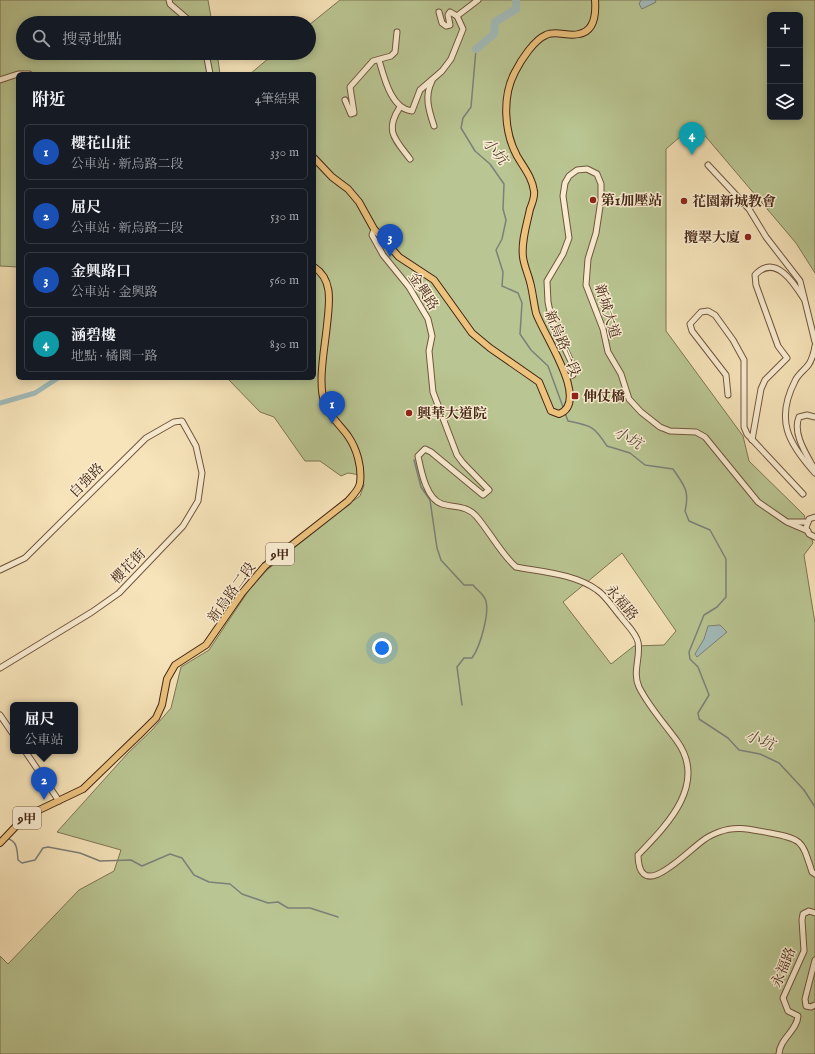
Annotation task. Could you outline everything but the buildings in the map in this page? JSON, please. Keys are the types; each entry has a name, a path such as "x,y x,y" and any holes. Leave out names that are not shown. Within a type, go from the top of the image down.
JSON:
{"main road":[{"name":"新烏路一段","path":"316,160 332,177 348,189 359,202 374,229 399,257 434,280 472,332 490,348 540,382 551,411 559,414 569,407 570,400 567,377 543,331 536,311 523,256 525,230 534,193 530,176 517,155 509,133 506,112 508,90 515,71 536,43 544,35 551,33 579,34 590,28 596,14 596,0"},
{"name":"新烏路二段","path":"0,843 21,821 83,789 156,718 162,705 167,679 175,665 206,645 242,593 265,566 356,492 360,484 359,466 355,450 349,437 325,405 323,395 322,380 329,306 328,284 324,275 316,269"}],"street":[{"path":"168,0 170,4 184,16"},
{"path":"457,16 478,0"},
{"path":"379,60 390,89 400,107 405,110 412,111 420,90 451,59 463,29 457,16 450,12 448,15 450,25 446,26 442,24 439,12"},
{"path":"345,100 351,114 354,113 350,87 366,67 373,61 391,56 395,52 397,32"},
{"path":"207,60 210,72"},
{"path":"0,80 16,75"},
{"path":"433,78 428,89 428,108 434,126"},
{"path":"400,107 393,118 392,129 394,138 410,159"},
{"path":"708,165 749,209 766,237 800,281 813,327 815,342"},
{"name":"新城大道","path":"567,377 573,375 574,368 552,321 548,302 547,281 563,254 569,238 563,196 565,183 569,176 577,170 587,169 597,174 601,184 601,200 596,233 588,259 586,285 603,328 608,352 621,374 629,399 660,427 670,431 696,432 705,437 758,502 787,522 808,531 815,537"},
{"name":"金興路","path":"374,229 372,235 383,255 409,287 428,319 432,336 429,351"},
{"path":"752,440 761,389 765,380 788,358 778,346 775,339 756,285 755,275 763,268 768,266 778,270 792,280 804,299"},
{"path":"728,394 726,375 692,331 690,324 701,312 708,311 715,316 723,325 744,360 744,427 747,434 803,494"},
{"path":"815,346 809,364 796,380 790,394 784,420 788,434 794,446 815,472"},
{"name":"永福路","path":"429,351 433,392 457,455 462,463 489,490 483,495 431,452 425,450 418,456 426,486 435,499 441,504 468,509 501,548 510,562 516,567 570,578 584,582 599,590 633,633 638,642 636,679 661,722 678,742 687,761 686,792 666,826 638,855 639,867 644,874 650,876 661,874 706,838 721,831 742,827 793,838 804,847 812,872 815,874"},
{"path":"815,417 807,415 799,417 797,426 800,441 815,472"},
{"name":"自強路","path":"0,570 25,558 146,438 174,422 182,421 189,433"},
{"name":"櫻花街","path":"0,668 92,612 119,592 182,526 198,501 202,486 200,459 196,446 189,433"},
{"path":"787,522 808,522 815,517"},
{"path":"808,522 806,528 808,531"},
{"path":"0,715 10,730"},
{"path":"27,754 59,801"},
{"name":"永福路","path":"779,1054 784,1040 798,1024 798,1016 788,1011 783,998 804,950 802,920 804,914 809,912 815,913"},
{"name":"永福路","path":"815,960 805,999 806,1006 811,1008 815,1005"}],"green space":[{"path":"0,0 208,0 211,16 16,16 16,60 218,60 220,72 16,72 16,267 0,266"},
{"path":"340,0 815,0 815,273 796,243 695,124 666,149 666,331 743,436 749,461 804,515 813,543 804,555 815,623 815,1054 0,1054 0,956 8,964 79,890 114,871 121,850 57,832 171,708 181,667 209,650 249,590 266,571 325,520 360,496 364,485 361,475 348,473 341,476 320,461 305,461 274,417 260,412 229,380 316,380 316,72 252,72 267,60 316,60 316,19","holes":["622,553 676,631 664,645 634,646 611,664 563,602"]}],"water":[{"path":"641,0 655,0 656,2 642,9 639,4"},
{"path":"720,625 727,632 697,657 695,654 704,639 708,626"}],"waterway":[{"name":"小坑","path":"476,49 494,34 495,22 516,9 516,0"},
{"name":"小坑","path":"476,49 471,107 463,118 461,128 475,151 490,164 504,184 503,209 506,220 502,239 496,250 503,272 502,286 518,293 522,303 520,334 531,350 548,366 563,407"},
{"path":"0,403 35,393 55,380"},
{"name":"小坑","path":"565,413 568,421 592,428 599,434 607,446 630,453 645,465 673,469 680,480 685,488 687,498 685,511 689,521 710,530 726,559 726,597 717,607 704,615 689,652 690,659 698,667 709,695 698,713 699,719 728,738 739,750 760,754 779,763 804,790 815,807"},
{"path":"414,460 421,487 430,500 437,548 441,560 464,585 473,585 483,595 486,602 487,610 484,628 475,653 472,658 464,658 457,667 462,705"},
{"path":"7,838 15,844 18,860 22,863 35,860 43,848 48,847 80,853 100,861 131,860 142,866 170,854 182,858 194,875 209,882 230,884 242,894 268,903 278,902 288,908 310,908 338,917"}],"place":[{"name":"涵碧樓","path":"692,155"},
{"name":"第1加壓站","path":"593,200"},
{"name":"花園新城教會","path":"684,201"},
{"name":"攬翠大廈","path":"748,237"},
{"name":"金興路口","path":"390,257"},
{"name":"伸仗橋","path":"575,396"},
{"name":"興華大道院","path":"409,413"},
{"name":"櫻花山莊","path":"332,424"},
{"name":"屈尺","path":"44,800"}]}
